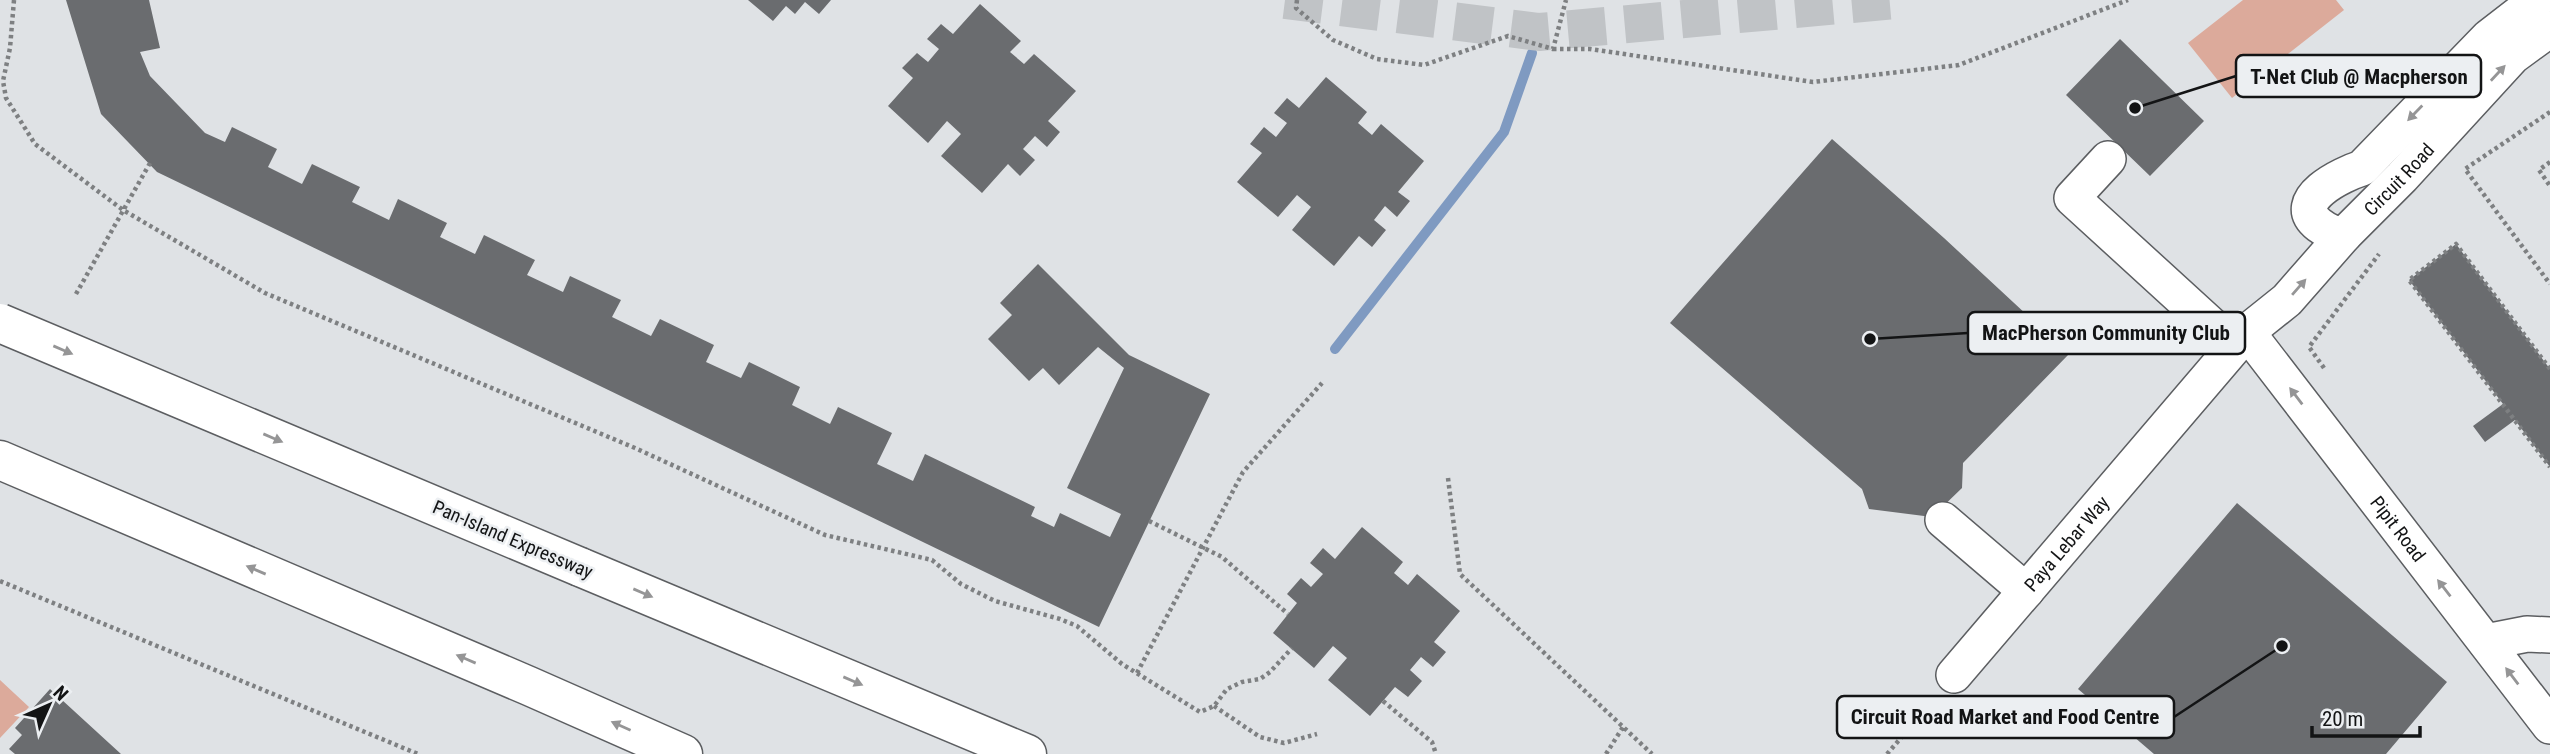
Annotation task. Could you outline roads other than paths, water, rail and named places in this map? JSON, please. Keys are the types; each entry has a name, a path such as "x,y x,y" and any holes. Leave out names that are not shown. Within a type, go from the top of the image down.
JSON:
{"highway":[{"name":"Pan-Island Expressway","path":"0,323 1027,754"},
{"path":"0,460 683,754"}],"street":[{"path":"2344,235 2333,234 2310,215 2314,196 2336,179 2362,168 2489,37 2537,0"},
{"name":"Circuit Road","path":"2241,339 2287,300 2344,235 2402,177 2513,56 2550,29"},
{"name":"Pipit Road","path":"2108,159 2072,198 2241,339 2486,642 2550,726"},
{"name":"Paya Lebar Way","path":"1954,675 2241,339"},
{"path":"1943,520 2026,591"},
{"path":"2486,642 2527,634 2550,635"}],"waterway":[{"path":"1335,349 1504,132 1532,53"}],"tunnel":[{"path":"1285,0 1539,32 1896,0"}],"place":[{"name":"T-Net Club @ Macpherson","path":"2135,108"},
{"name":"MacPherson Community Club","path":"1870,339"},
{"name":"Circuit Road Market and Food Centre","path":"2282,646"}]}
